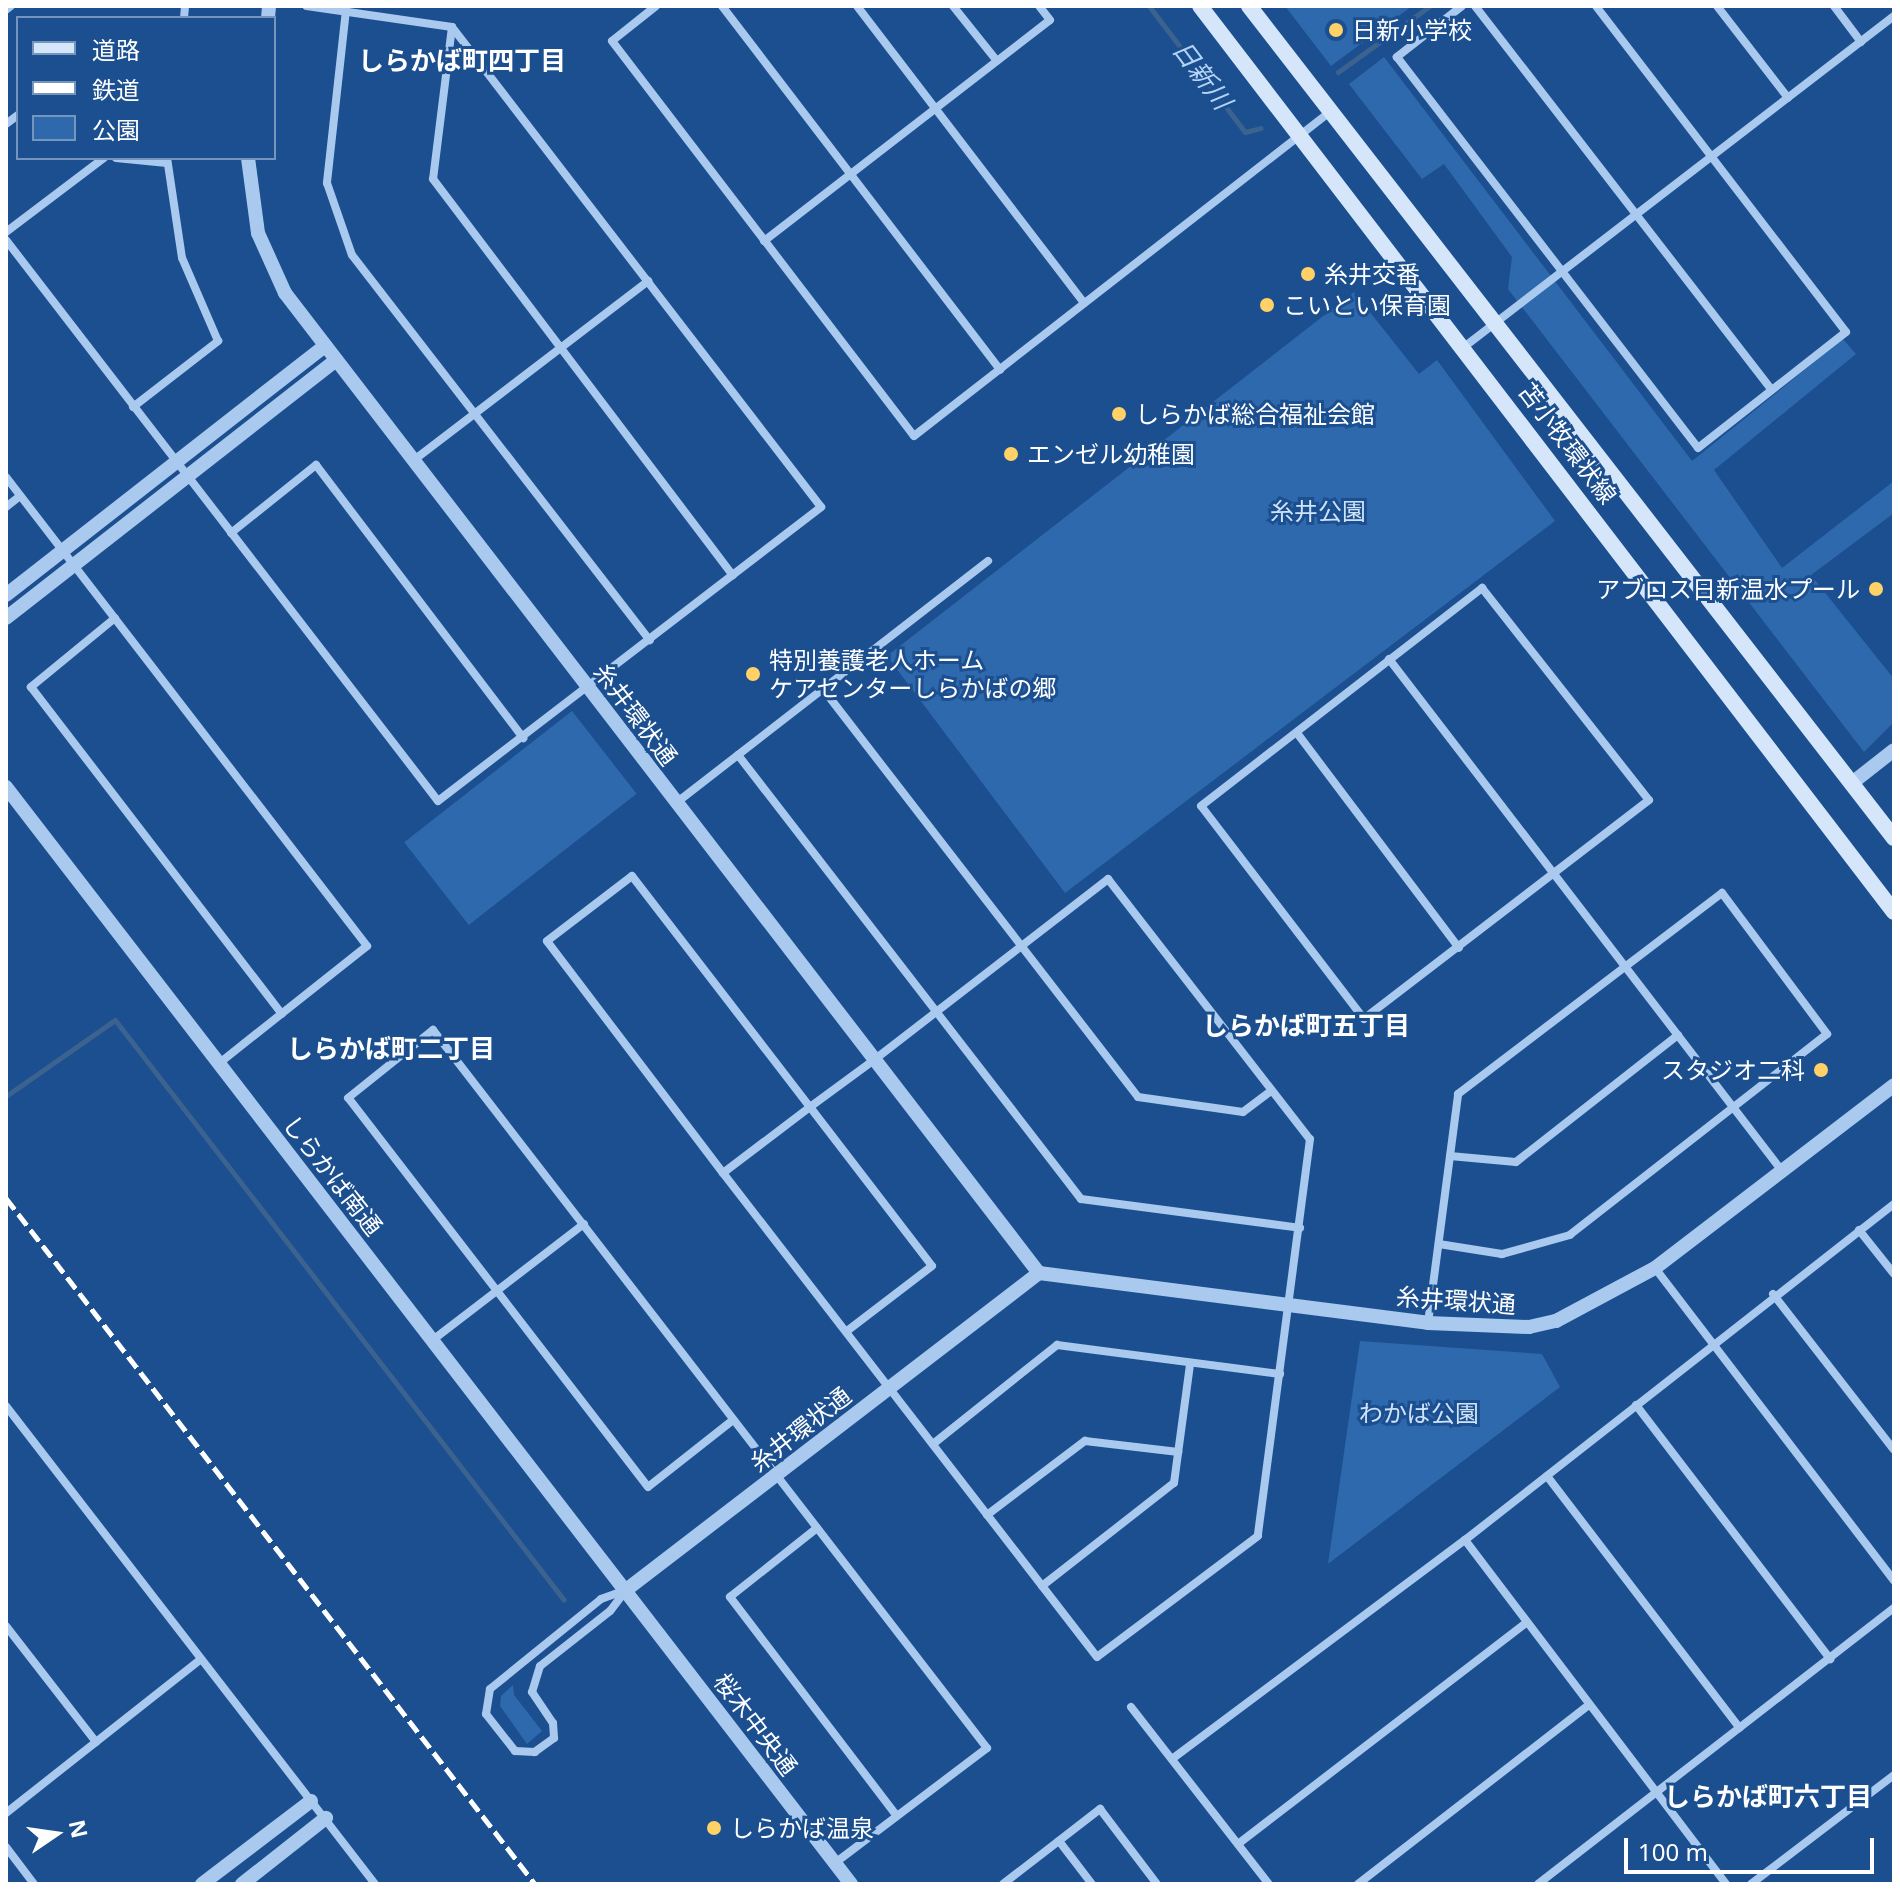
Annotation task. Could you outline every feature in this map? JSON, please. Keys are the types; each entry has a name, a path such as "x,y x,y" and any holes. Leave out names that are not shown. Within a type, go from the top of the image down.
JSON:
{"main road":[{"name":"苫小牧環状線","path":"1200,6 1894,912"},
{"name":"苫小牧環状線","path":"1249,6 1894,838"}],"street":[{"path":"6,10 11,6"},
{"path":"6,240 438,801 821,507 452,27 307,6"},
{"path":"656,6 612,41 914,436 1331,111"},
{"path":"722,6 1000,370"},
{"path":"857,6 1084,303"},
{"path":"953,6 997,61"},
{"path":"764,241 1050,20 1039,6"},
{"path":"1462,6 1397,57 1698,448 1846,332 1596,6"},
{"path":"1475,6 1772,390"},
{"path":"1717,6 1788,98"},
{"path":"1834,6 1861,42"},
{"path":"346,10 327,183 336,219 352,255 650,640"},
{"path":"1464,347 1894,16"},
{"path":"452,27 433,179 733,575"},
{"path":"6,232 101,160"},
{"name":"糸井環状通","path":"248,160 258,233 274,276 1039,1273"},
{"path":"133,407 218,341 182,258 167,161"},
{"path":"414,460 648,281"},
{"path":"6,595 325,346"},
{"path":"6,618 189,478 336,360"},
{"path":"231,533 316,465 523,738"},
{"path":"6,477 367,946 218,1064"},
{"path":"6,507 20,496"},
{"path":"676,803 988,561"},
{"path":"1482,588 1649,800 1364,1019 1201,806 1297,733 1482,588"},
{"path":"115,618 31,687 282,1014"},
{"path":"1389,659 1782,1171"},
{"path":"823,689 1138,1097 1243,1112 1271,1091"},
{"path":"1297,733 1459,948"},
{"path":"1852,783 1894,750"},
{"path":"738,755 1081,1199 1300,1228"},
{"name":"しらかば南通","path":"6,787 626,1590"},
{"path":"723,1173 810,1107 874,1060 1108,879 1310,1139 1258,1536 1097,1657 723,1173 547,941 632,876 810,1107 932,1266 847,1331"},
{"path":"1428,1323 1458,1094 1722,893 1827,1034 1570,1235 1502,1254 1439,1244"},
{"path":"733,1420 648,1487 495,1293 348,1098 433,1030 987,1748 835,1863"},
{"path":"1450,1156 1516,1162 1678,1035"},
{"name":"糸井環状通","path":"626,1590 1039,1273 1492,1329 1556,1321 1655,1268 1894,1085"},
{"path":"1172,1759 1465,1540 1773,1294 1894,1204"},
{"path":"434,1339 584,1224"},
{"path":"1859,1230 1894,1274"},
{"path":"1655,1268 1894,1581"},
{"path":"1773,1294 1894,1450"},
{"path":"933,1444 1057,1345 1280,1374"},
{"path":"1042,1586 1174,1483 1190,1364"},
{"path":"1636,1405 1830,1659"},
{"path":"6,1406 375,1884"},
{"path":"987,1515 1085,1441 1178,1452"},
{"path":"1547,1476 1740,1728"},
{"path":"817,1528 730,1597 897,1816"},
{"path":"1465,1540 1726,1884"},
{"path":"626,1590 610,1611 540,1666 532,1692 553,1723 554,1738 535,1752 515,1751 486,1714 490,1689 601,1599 626,1590"},
{"name":"桜木中央通","path":"626,1590 851,1884"},
{"path":"1538,1884 1894,1608"},
{"path":"1238,1844 1526,1623"},
{"path":"6,1626 96,1742"},
{"path":"6,1813 201,1659"},
{"path":"1358,1884 1589,1705"},
{"path":"1131,1707 1269,1884"},
{"path":"1751,1884 1894,1775"},
{"path":"202,1884 311,1801"},
{"path":"1003,1884 1100,1809 1157,1884"},
{"path":"242,1884 326,1818"},
{"path":"1059,1841 1092,1884"},
{"path":"6,1847 34,1884"}],"green space":[{"name":"日新小学校","path":"1285,6 1412,6 1331,66"},
{"path":"1384,57 1692,461 1843,339 1856,354 1714,470 1782,568 1894,481 1894,513 1811,575 1894,679 1894,722 1864,752 1508,289 1512,257 1444,164 1422,179 1349,84"},
{"name":"糸井公園","path":"1354,292 1419,374 1437,360 1555,521 1065,893 887,656"},
{"path":"572,711 637,794 469,925 404,842"},
{"name":"わかば公園","path":"1360,1341 1542,1354 1560,1387 1328,1564"},
{"path":"513,1685 514,1695 542,1731 527,1744 500,1706 501,1696"}],"waterway":[{"name":"日新川","path":"1149,6 1245,132 1261,128"},
{"name":"日新川","path":"1338,72 1430,6"},
{"path":"6,1096 115,1020 564,1600"}],"railway":[{"path":"6,1198 535,1884"}],"place":[{"name":"日新小学校","path":"1336,30"},
{"name":"糸井交番","path":"1308,274"},
{"name":"こいとい保育園","path":"1267,305"},
{"name":"しらかば総合福祉会館","path":"1119,414"},
{"name":"エンゼル幼稚園","path":"1011,454"},
{"name":"アブロス日新温水プール","path":"1876,589"},
{"name":"特別養護老人ホーム ケアセンターしらかばの郷","path":"753,674"},
{"name":"スタジオ二科","path":"1821,1070"},
{"name":"しらかば温泉","path":"714,1828"}],"district":[{"name":"しらかば町四丁目","path":"462,61"},
{"name":"しらかば町五丁目","path":"1306,1026"},
{"name":"しらかば町二丁目","path":"391,1049"},
{"name":"しらかば町六丁目","path":"1768,1797"}]}
